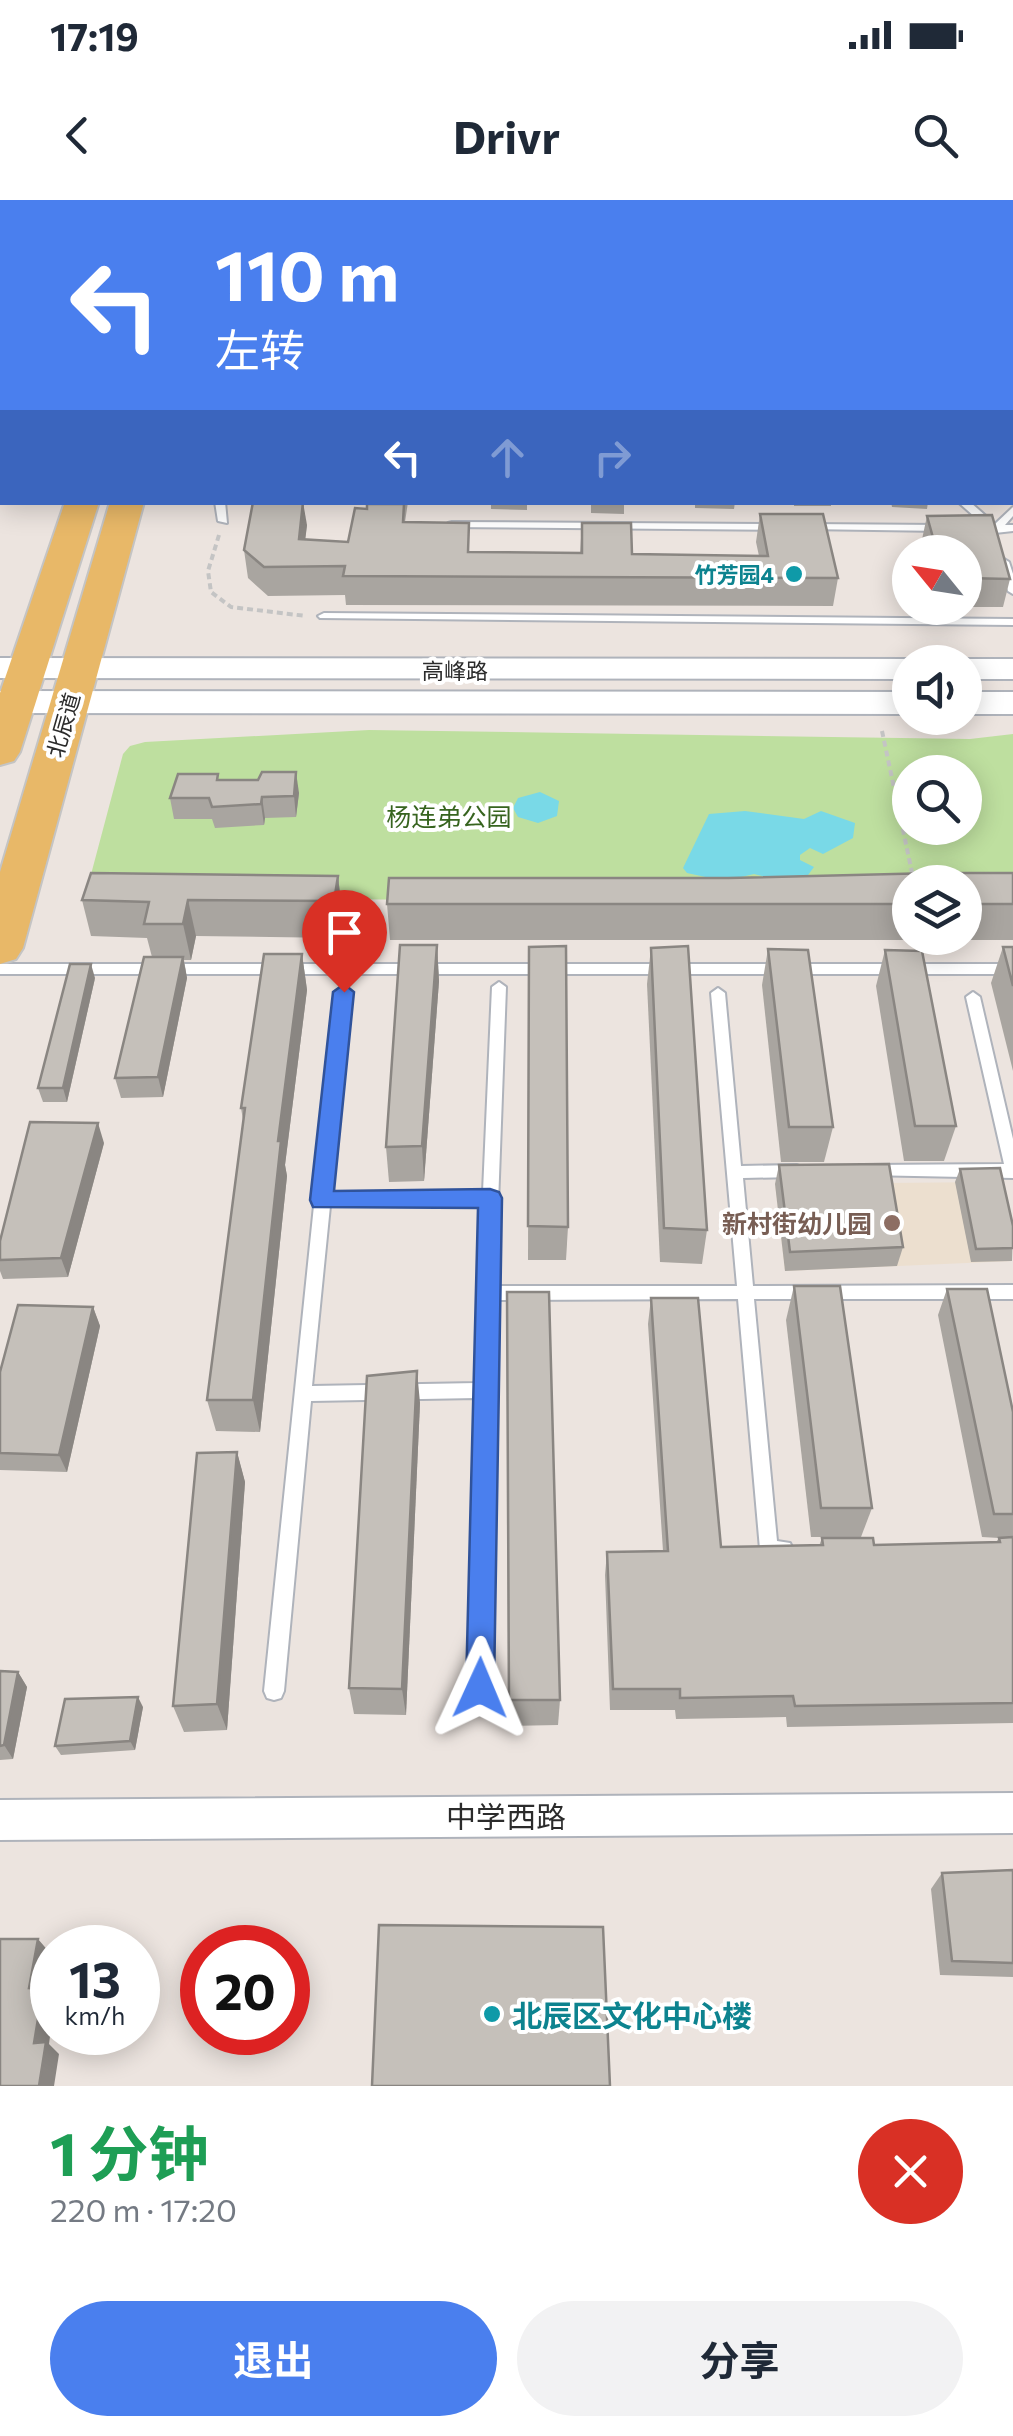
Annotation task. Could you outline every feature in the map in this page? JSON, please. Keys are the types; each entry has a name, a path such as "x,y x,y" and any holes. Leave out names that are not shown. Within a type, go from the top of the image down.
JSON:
{"main road":[{"path":"0,752 10,685 81,505"},
{"name":"北辰道","path":"0,948 126,505"},
{"name":"高峰路","path":"10,685 892,669"},
{"path":"982,669 1013,669"},
{"name":"高峰路","path":"74,685 892,703"},
{"path":"982,703 1013,703"}],"street":[{"name":"中学西路","path":"0,1820 1013,1813"}],"lane":[{"path":"220,505 223,520"},
{"path":"967,505 994,528 1013,591"},
{"path":"994,528 1013,510"},
{"path":"440,525 1013,528"},
{"path":"324,616 1013,622"},
{"path":"0,969 1013,970"},
{"path":"480,1688 487,1293 498,988"},
{"path":"274,1691 344,992"},
{"path":"718,993 769,1549 807,1550"},
{"path":"851,1171 1013,1171 973,997"},
{"path":"736,1172 812,1171"},
{"path":"321,1200 490,1198"},
{"path":"487,1293 1013,1292"},
{"path":"303,1394 485,1390"}],"path":[{"path":"223,520 208,571 212,592 232,606 264,613 324,616"},
{"path":"882,731 910,865"}],"shaded area":[{"name":"新村街幼儿园","path":"995,1182 1012,1261 785,1271 775,1184"}],"green space":[{"name":"杨连弟公园","path":"369,730 970,739 1013,734 1013,904 982,890 982,865 892,865 892,904 85,897 123,754 130,746"}],"water":[{"path":"540,792 559,801 557,816 538,823 518,817 513,808 518,798"},
{"path":"745,811 804,819 821,811 855,823 853,838 823,854 810,848 800,855 800,860 814,867 805,879 754,874 724,881 687,873 683,868 709,814"}],"building":[{"path":"252,505 303,505 299,539 348,542 355,508 404,505 403,522 469,523 468,552 582,553 582,523 631,523 632,554 768,556 760,514 823,514 838,578 343,576 345,566 264,567 244,550"},
{"path":"992,515 1010,579 982,578 982,535 932,535 927,516"},
{"path":"262,772 296,772 294,796 262,797 261,804 212,807 209,798 170,798 178,774 218,774 217,780 258,780"},
{"path":"91,873 338,876 334,901 188,900 183,924 144,924 149,902 82,900"},
{"path":"982,873 1013,873 1013,904 982,904"},
{"path":"892,874 892,904 387,904 389,878"},
{"path":"400,945 437,945 422,1146 386,1147"},
{"path":"566,946 568,1227 528,1226 529,947"},
{"path":"688,946 707,1230 664,1228 651,948"},
{"path":"1003,947 1013,947 1013,986"},
{"path":"768,949 808,950 833,1127 789,1127"},
{"path":"885,950 892,950 892,955 923,955 956,1126 915,1126"},
{"path":"264,954 302,954 278,1141 253,1400 207,1400 245,1108 241,1108"},
{"path":"144,957 183,957 158,1077 115,1078"},
{"path":"70,964 91,964 63,1088 38,1088"},
{"path":"30,1122 98,1123 61,1258 0,1260 0,1241"},
{"path":"889,1164 903,1247 790,1252 779,1165"},
{"path":"1000,1168 1013,1226 1013,1248 976,1249 960,1169"},
{"path":"794,1286 840,1286 872,1508 821,1508"},
{"path":"947,1289 987,1289 1013,1412 1013,1514 994,1514"},
{"path":"507,1292 549,1292 560,1700 509,1700"},
{"path":"651,1298 698,1298 721,1547 823,1545 822,1538 873,1538 874,1545 1000,1542 999,1538 1013,1537 1013,1703 795,1706 793,1696 680,1698 680,1689 613,1689 607,1552 668,1551"},
{"path":"18,1305 93,1307 59,1455 0,1453 0,1372"},
{"path":"417,1371 402,1689 349,1688 367,1376"},
{"path":"237,1452 217,1704 173,1706 197,1453"},
{"path":"0,1671 18,1672 4,1745 0,1746"},
{"path":"138,1697 130,1741 55,1746 65,1699"},
{"path":"1013,1870 1013,1963 952,1961 942,1873"},
{"name":"北辰区文化中心楼","path":"379,1925 603,1927 610,2086 372,2086"},
{"path":"0,1939 30,1939 30,2055 44,2055 39,2086 0,2086"}],"place":[{"name":"竹芳园4","path":"794,574"},
{"name":"新村街幼儿园","path":"892,1223"},
{"name":"北辰区文化中心楼","path":"492,2014"}],"route":[{"path":"344,992 321,1200 490,1198 480,1688"}]}
